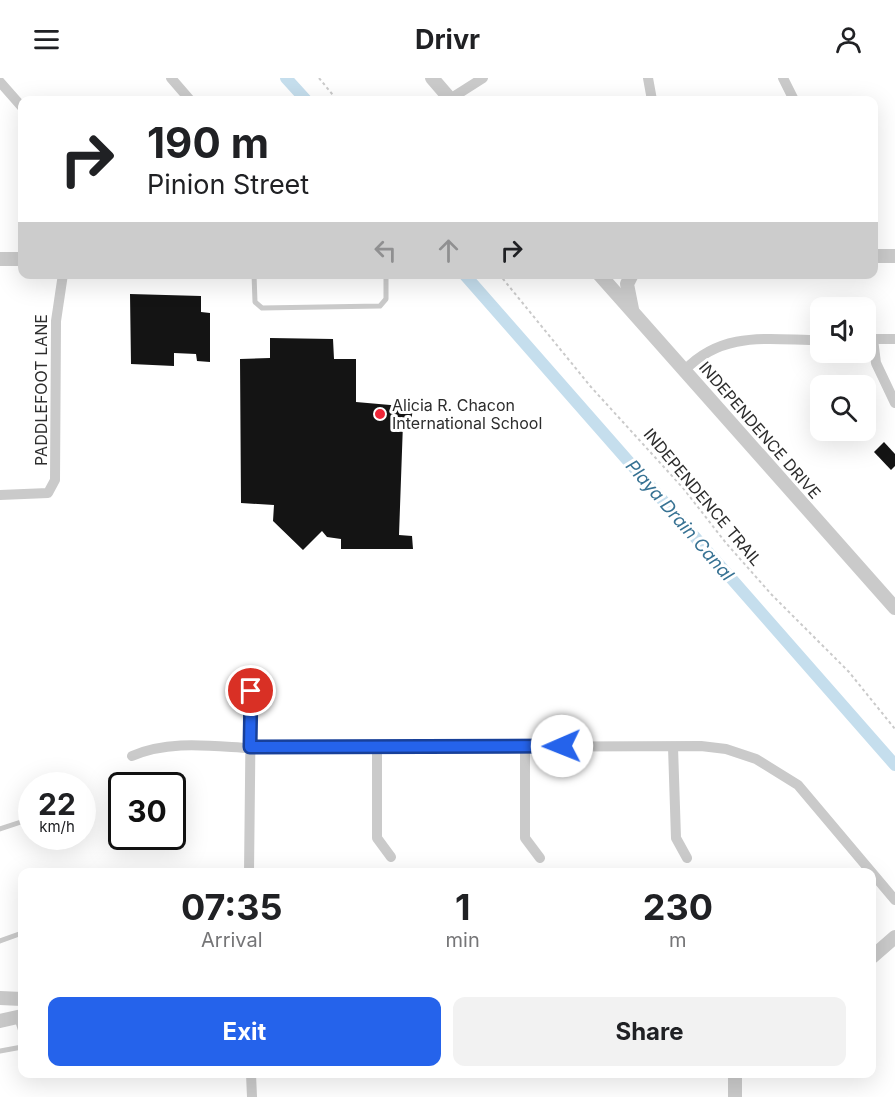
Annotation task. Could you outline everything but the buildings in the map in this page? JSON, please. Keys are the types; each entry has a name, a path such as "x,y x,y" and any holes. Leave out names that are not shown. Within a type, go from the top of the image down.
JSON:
{"street":[{"path":"171,78 187,96"},
{"path":"432,78 447,96"},
{"path":"456,96 483,78"},
{"path":"648,78 651,96"},
{"path":"783,78 792,96"},
{"path":"0,82 18,102"},
{"path":"878,256 895,256"},
{"path":"0,259 18,259"},
{"name":"PADDLEFOOT LANE","path":"0,495 48,493 56,480 56,321 62,279"},
{"name":"INDEPENDENCE DRIVE","path":"604,279 895,608"},
{"path":"630,279 627,285 633,311"},
{"path":"876,339 895,339"},
{"path":"686,370 696,358 715,346 742,340 810,340"},
{"path":"876,363 895,404"},
{"path":"249,868 251,691"},
{"path":"377,746 377,838 391,856"},
{"path":"132,756 153,747 673,747 726,749 777,769 798,785 868,868"},
{"path":"525,747 525,838 540,858"},
{"path":"673,747 676,838 687,858"},
{"path":"876,877 895,900"},
{"path":"876,954 895,937"},
{"path":"0,998 18,999"},
{"path":"0,1021 18,1017"},
{"path":"251,1078 252,1097"},
{"path":"735,1078 735,1097"}],"lane":[{"path":"254,279 255,302 262,308 380,306 386,298 386,279"},
{"path":"0,829 18,823"},
{"path":"0,940 18,934"},
{"path":"0,1049 18,1047"}],"path":[{"path":"319,78 334,96"},
{"name":"INDEPENDENCE TRAIL","path":"503,279 591,387 683,488 733,551 849,672 895,729"}],"waterway":[{"name":"Playa Drain Canal","path":"286,78 302,96"},
{"name":"Playa Drain Canal","path":"468,279 895,765"}],"place":[{"name":"Alicia R. Chacon International School","path":"380,414"}],"route":[{"path":"251,691 250,747 562,746"}]}
